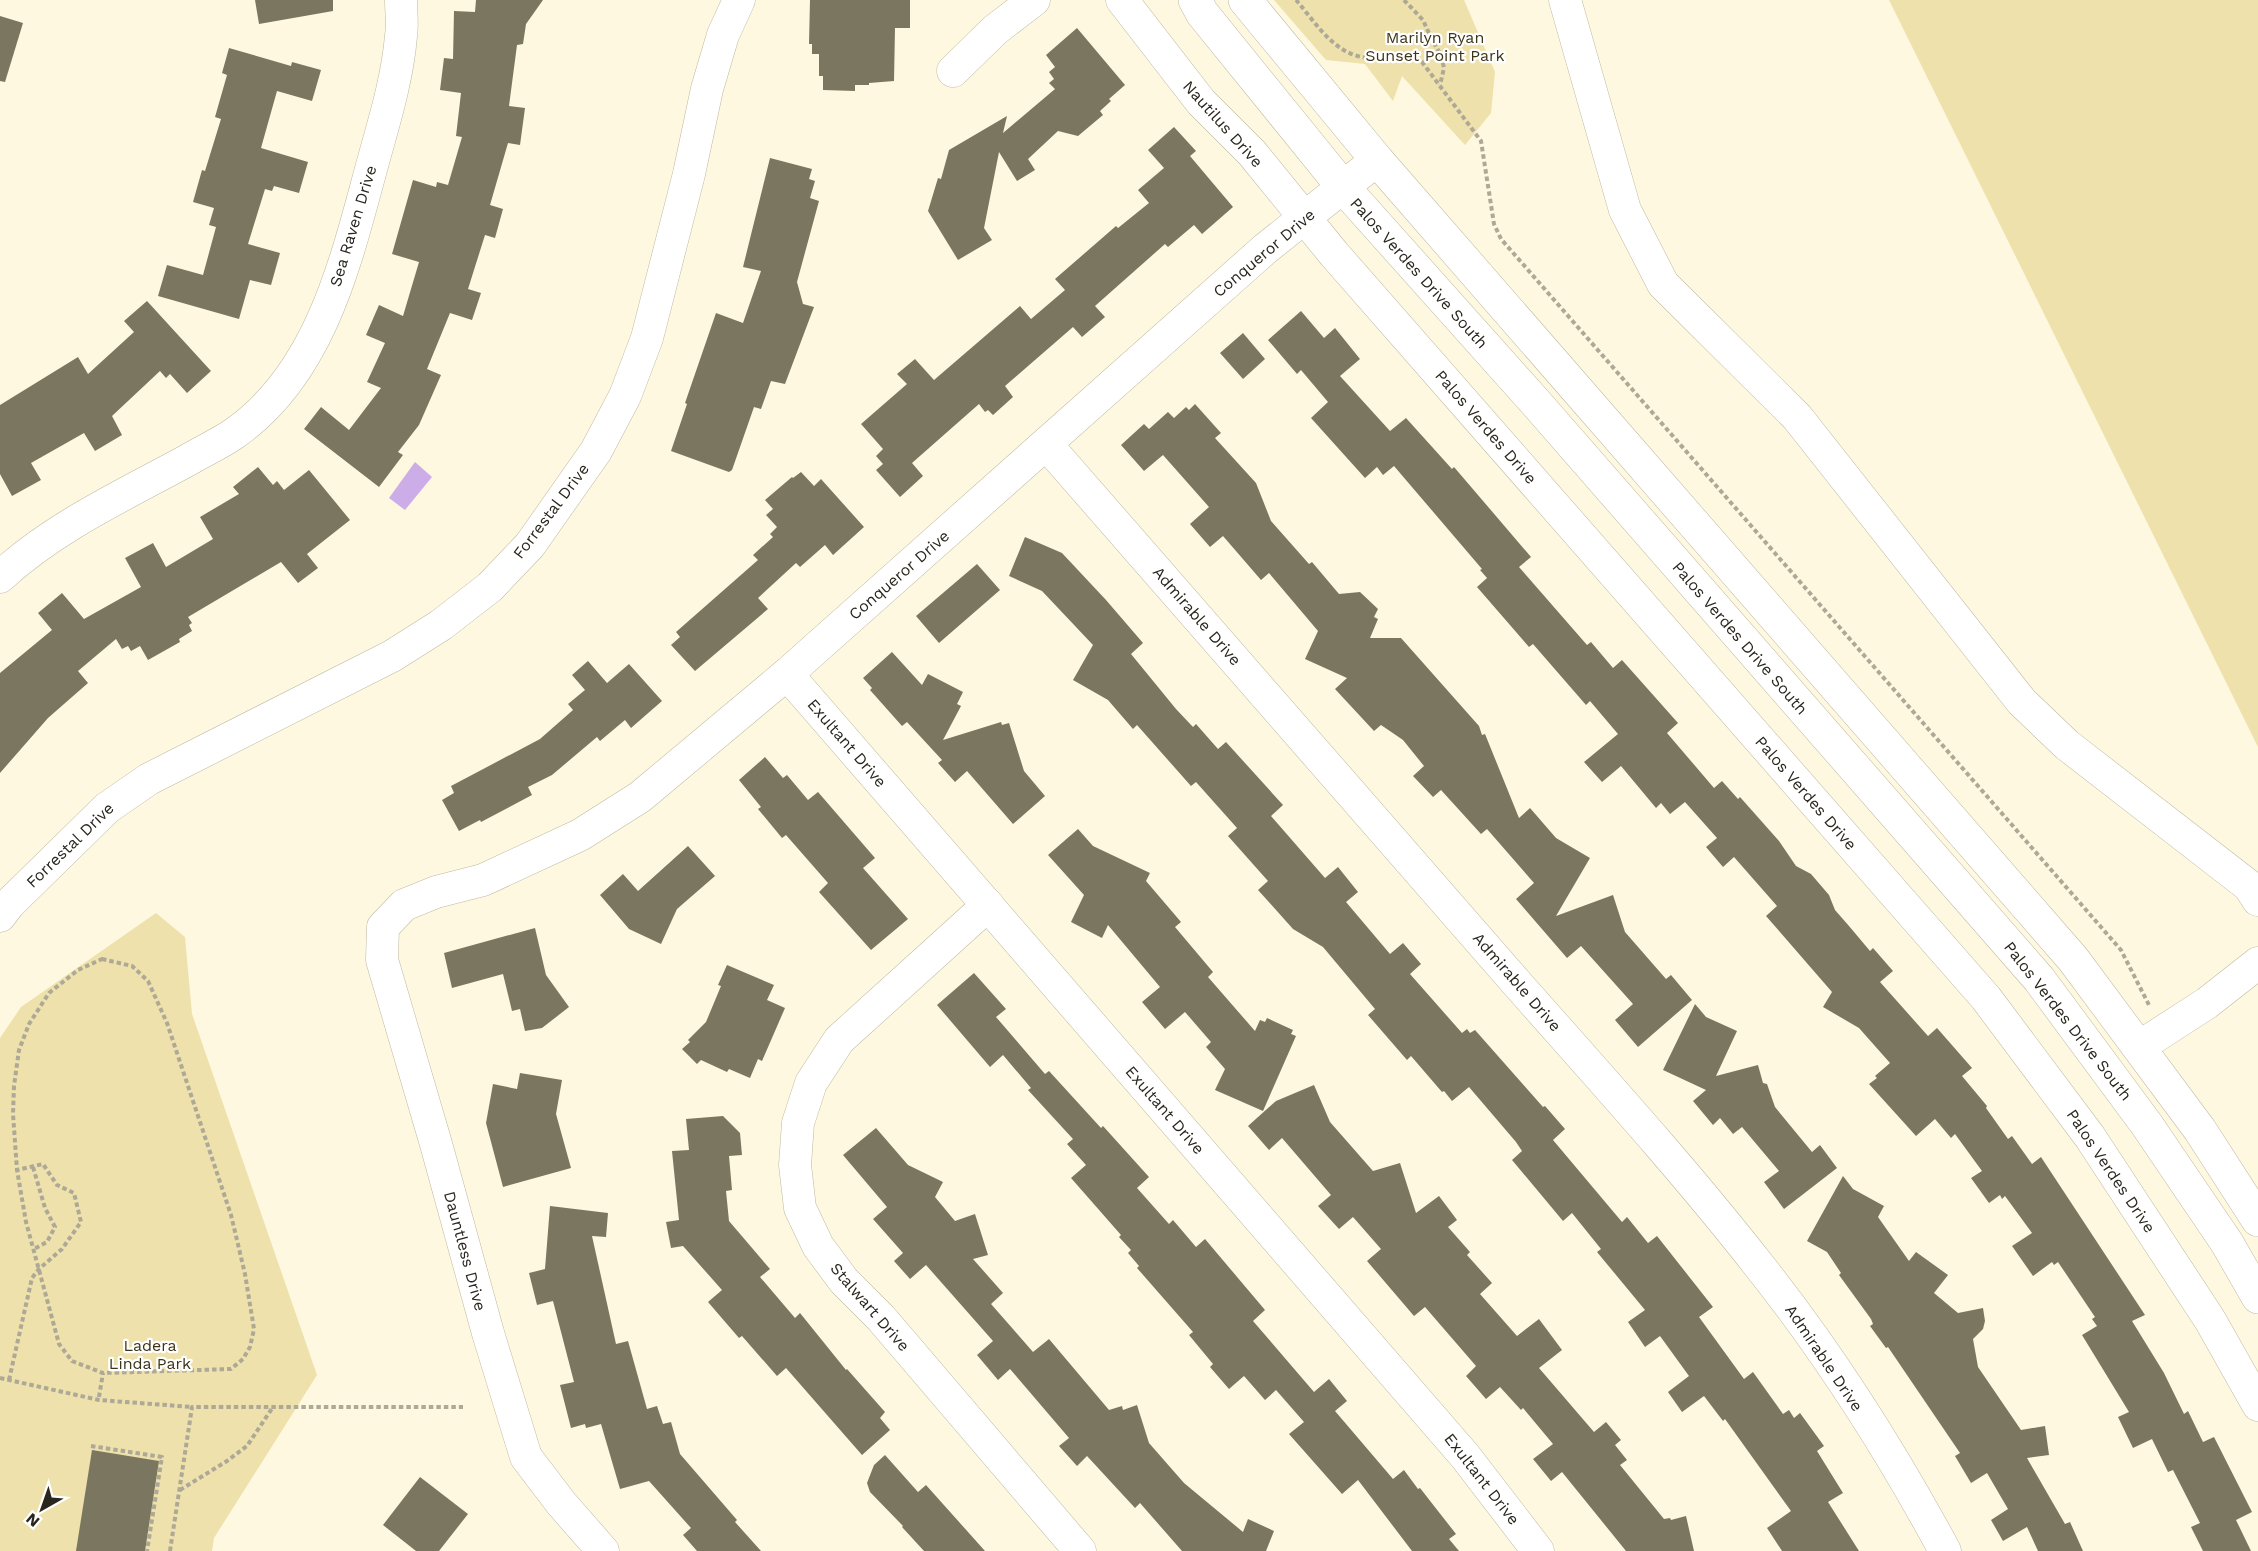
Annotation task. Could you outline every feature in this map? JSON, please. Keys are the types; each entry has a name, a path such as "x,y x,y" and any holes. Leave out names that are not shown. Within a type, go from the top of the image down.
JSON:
{"main road":[{"name":"Palos Verdes Drive South","path":"1194,0 1343,188 1537,404 2032,970 2108,1071 2227,1243 2258,1298"},
{"path":"1245,0 1377,160 2073,959 2152,1039 2200,1130 2258,1220"},
{"path":"2108,1071 2152,1039"}],"street":[{"name":"Sea Raven Drive","path":"0,577 23,556 66,528 236,433 268,404 298,365 317,333 346,259 393,89 402,35 401,0"},
{"name":"Forrestal Drive","path":"0,916 9,904 107,808 149,779 392,656 441,625 482,593 530,545 596,451 625,396 647,338 689,174 707,89 723,35 739,0"},
{"path":"953,71 995,30 1034,0"},
{"name":"Nautilus Drive","path":"1122,0 1201,102 1252,153 1303,219"},
{"path":"1565,0 1625,210 1663,284 1797,417 2022,702 2067,746 2249,886 2258,900"},
{"name":"Conqueror Drive","path":"382,927 404,905 436,892 483,880 580,835 640,797 787,674 1265,249 1377,160"},
{"name":"Palos Verdes Drive","path":"1303,219 1986,998 2090,1137 2210,1320 2258,1405"},
{"name":"Admirable Drive","path":"1047,445 1323,758 1681,1171 1758,1264 1812,1336 1856,1403 1915,1496 1945,1551"},
{"name":"Exultant Drive","path":"787,674 1466,1456 1538,1551"},
{"name":"Stalwart Drive","path":"988,905 838,1040 811,1083 798,1123 795,1165 800,1208 818,1246 844,1281 881,1318 1080,1551"},
{"name":"Dauntless Drive","path":"382,927 382,960 436,1143 488,1333 526,1456 561,1503 603,1551"},
{"path":"2152,1039 2206,1003 2258,963"}],"path":[{"path":"1296,0 1326,37 1352,55 1370,58 1411,56 1422,62 1481,141 1494,224 1501,239 2121,950 2152,1039"},
{"path":"1404,0 1423,20 1441,55 1444,68 1440,86"},
{"path":"102,959 132,966 148,981 167,1023 231,1215 243,1264 254,1329 250,1347 243,1359 231,1369 103,1373 72,1361 59,1344 34,1249 26,1222 13,1114 19,1050 28,1024 49,993 78,970 102,959"},
{"path":"9,1380 32,1278 62,1248 81,1222 74,1193 57,1185 43,1164 18,1170"},
{"path":"33,1167 45,1208 56,1227 47,1242 34,1249"},
{"path":"99,1397 103,1373"},
{"path":"0,1378 99,1400 192,1407 463,1407"},
{"path":"170,1551 192,1407"},
{"path":"179,1490 247,1446 273,1407"},
{"path":"91,1446 162,1457 147,1551"}],"green space":[{"name":"Marilyn Ryan Sunset Point Park","path":"1274,0 1464,0 1495,72 1491,113 1465,145 1402,76 1393,101 1365,64 1326,60"},
{"path":"1889,0 2258,0 2258,747"},
{"name":"Ladera Linda Park","path":"156,913 185,937 192,1014 317,1375 214,1538 212,1551 0,1551 0,1038 21,1007"}],"shaded area":[{"path":"415,462 432,477 405,510 389,498"}],"building":[{"path":"255,0 333,0 333,11 259,24"},
{"path":"476,0 543,0 526,24 523,44 517,45 509,106 525,108 520,145 508,143 490,205 503,209 495,238 485,235 468,289 481,293 472,320 450,313 427,369 441,375 419,425 398,452 403,455 379,487 304,429 321,407 349,430 381,388 367,382 385,343 366,335 379,305 403,316 419,262 392,254 413,180 436,187 437,182 448,185 462,137 456,136 461,93 440,90 444,58 453,59 454,11 475,12"},
{"path":"810,0 910,0 910,28 895,28 894,81 855,85 855,91 823,90 823,76 819,76 819,54 812,54 812,44 809,44"},
{"path":"0,16 23,23 5,82 0,81"},
{"path":"1077,28 1125,85 1109,99 1111,101 1100,111 1103,115 1078,136 1058,131 1028,159 1035,170 1017,181 999,152 984,228 992,240 958,260 928,211 938,178 941,179 949,150 1007,116 1003,133 1055,89 1049,83 1054,79 1049,72 1055,67 1046,55"},
{"path":"229,48 291,66 292,62 321,70 312,101 277,91 261,148 308,162 299,193 274,186 272,191 265,189 248,244 280,253 271,285 250,280 239,319 158,296 167,265 203,275 216,227 209,225 214,208 193,202 221,119 215,117 227,75 222,73"},
{"path":"1174,127 1196,151 1190,156 1233,207 1202,234 1194,225 1168,247 1165,244 1095,306 1105,317 1082,337 1073,327 1005,386 1013,397 993,415 988,410 985,412 979,404 912,463 923,476 900,497 876,470 883,464 876,456 883,449 861,424 907,384 897,374 915,359 934,380 1020,306 1031,319 1065,290 1055,279 1116,226 1118,228 1149,203 1138,190 1164,168 1148,150"},
{"path":"770,158 812,169 809,179 815,181 810,198 819,201 797,282 803,304 814,307 785,384 771,381 761,409 754,407 732,470 729,472 671,451 716,313 743,323 761,271 743,267"},
{"path":"147,301 211,371 187,393 170,374 166,378 160,371 112,416 122,435 95,451 84,433 31,463 41,480 12,496 0,474 0,405 78,357 88,374 134,332 124,321"},
{"path":"1301,311 1324,338 1335,328 1360,359 1340,376 1390,431 1406,418 1452,469 1454,467 1531,557 1519,567 1587,645 1591,642 1613,668 1622,660 1678,723 1667,733 1714,788 1722,781 1738,799 1740,797 1779,841 1796,866 1811,874 1829,895 1835,910 1870,951 1873,948 1893,971 1880,982 1928,1036 1937,1028 1972,1068 1962,1076 1987,1106 1986,1108 2008,1139 2012,1136 2032,1164 2041,1157 2145,1315 2132,1321 2164,1373 2184,1414 2188,1411 2203,1442 2214,1437 2252,1512 2236,1520 2251,1551 2203,1551 2191,1527 2200,1523 2173,1470 2168,1472 2152,1439 2133,1448 2118,1417 2129,1412 2082,1335 2097,1326 2092,1319 2095,1317 2058,1262 2054,1265 2052,1262 2033,1276 2012,1246 2032,1233 2005,1196 2002,1199 2000,1195 1989,1203 1971,1178 1982,1171 1955,1134 1951,1138 1935,1119 1916,1136 1869,1084 1890,1063 1859,1028 1823,1007 1832,992 1766,916 1777,906 1734,857 1723,867 1706,847 1717,838 1685,802 1670,814 1661,803 1656,808 1621,766 1602,782 1584,762 1618,734 1590,701 1586,705 1533,644 1529,647 1477,587 1487,578 1480,570 1482,569 1394,466 1383,475 1377,467 1365,478 1311,418 1328,402 1301,370 1297,374 1268,340"},
{"path":"1243,333 1265,359 1243,379 1220,353"},
{"path":"1195,404 1221,433 1215,438 1256,483 1271,521 1309,564 1312,562 1339,594 1360,592 1378,609 1374,617 1378,619 1370,638 1401,638 1479,726 1482,735 1485,734 1519,818 1530,808 1556,838 1590,858 1556,916 1613,895 1625,932 1666,979 1671,975 1692,1000 1638,1047 1615,1020 1633,1004 1581,946 1567,958 1516,899 1534,883 1487,829 1481,834 1441,790 1433,797 1413,776 1424,766 1403,740 1381,725 1374,731 1335,689 1347,678 1305,659 1318,631 1269,573 1261,580 1223,536 1210,547 1190,524 1209,507 1163,455 1144,471 1121,445 1144,424 1149,429 1168,412 1174,418 1186,407 1189,410"},
{"path":"258,467 273,485 277,481 284,490 309,470 350,520 307,554 318,568 298,583 281,562 188,617 192,623 189,625 192,631 179,639 180,642 148,660 140,646 131,651 128,646 122,649 116,639 78,671 88,683 48,718 0,773 0,673 52,630 38,613 62,593 84,619 141,587 125,558 153,543 166,567 213,539 200,517 239,494 233,487"},
{"path":"801,472 814,486 821,479 864,527 833,555 825,545 800,567 796,563 758,598 768,609 695,671 671,645 680,637 676,632 758,560 753,555 773,537 770,534 777,527 766,515 773,509 765,500"},
{"path":"1025,537 1062,553 1106,600 1143,643 1131,654 1176,709 1193,727 1196,724 1218,749 1226,742 1283,805 1271,816 1325,878 1338,867 1358,892 1346,902 1390,954 1403,943 1421,964 1410,974 1462,1033 1467,1029 1470,1033 1475,1030 1565,1129 1553,1140 1622,1222 1627,1217 1648,1243 1657,1236 1713,1307 1699,1317 1744,1379 1753,1372 1783,1414 1789,1410 1794,1418 1800,1413 1824,1446 1817,1451 1843,1493 1828,1502 1859,1551 1782,1551 1767,1528 1791,1511 1725,1419 1723,1421 1704,1396 1682,1412 1668,1392 1689,1376 1660,1336 1645,1347 1628,1322 1645,1310 1597,1252 1601,1249 1572,1213 1563,1221 1512,1160 1522,1151 1516,1142 1469,1087 1452,1101 1411,1056 1407,1060 1368,1015 1375,1009 1323,947 1293,929 1258,890 1268,881 1228,836 1237,828 1196,782 1191,786 1137,725 1133,729 1108,700 1073,680 1093,645 1042,591 1009,576"},
{"path":"977,564 1000,590 939,643 916,616"},
{"path":"892,652 922,685 928,674 963,692 957,704 961,706 943,740 1001,722 1002,725 1009,723 1024,771 1045,796 1013,824 967,771 955,782 938,763 942,760 907,722 902,726 870,690 872,688 863,678"},
{"path":"588,661 607,683 629,664 662,701 631,728 625,720 600,741 597,737 552,775 528,787 532,795 459,831 442,800 454,793 451,786 540,739 573,710 568,704 585,690 572,675"},
{"path":"765,757 783,778 787,775 808,800 818,792 875,858 863,868 908,919 871,950 819,892 828,883 786,835 782,838 758,809 761,807 739,780"},
{"path":"1078,829 1093,846 1150,873 1146,881 1181,922 1175,927 1213,972 1208,977 1255,1031 1260,1020 1265,1022 1267,1018 1293,1030 1291,1034 1296,1036 1263,1111 1215,1090 1225,1069 1206,1047 1211,1042 1185,1012 1165,1029 1142,1002 1160,987 1108,925 1102,938 1071,922 1084,895 1048,855"},
{"path":"688,846 715,876 677,909 661,944 629,929 600,895 623,874 638,891"},
{"path":"535,928 546,975 569,1007 542,1028 525,1031 520,1009 512,1011 503,974 452,988 444,953"},
{"path":"727,965 774,985 767,1000 785,1008 762,1061 758,1059 750,1078 729,1069 727,1072 701,1060 697,1064 682,1049 706,1022"},
{"path":"974,973 1006,1009 996,1017 1045,1074 1049,1071 1149,1177 1137,1188 1169,1224 1173,1220 1196,1247 1205,1239 1265,1310 1253,1321 1314,1392 1329,1379 1347,1401 1335,1411 1393,1479 1404,1470 1418,1489 1420,1488 1456,1534 1449,1539 1459,1551 1412,1551 1358,1480 1342,1494 1289,1434 1304,1422 1276,1390 1265,1400 1244,1376 1229,1389 1210,1367 1213,1364 1189,1335 1193,1332 1137,1268 1139,1266 1128,1253 1131,1250 1119,1237 1121,1235 1071,1178 1086,1165 1067,1144 1073,1139 1028,1090 1031,1088 1003,1055 990,1067 937,1005"},
{"path":"1695,1004 1706,1017 1737,1031 1716,1076 1758,1065 1763,1083 1767,1084 1775,1107 1812,1152 1820,1145 1837,1168 1784,1209 1764,1182 1779,1171 1742,1127 1733,1134 1720,1118 1713,1125 1693,1101 1706,1090 1663,1070"},
{"path":"520,1073 562,1080 556,1114 571,1168 503,1187 486,1123 493,1084 517,1089"},
{"path":"1314,1085 1330,1122 1373,1171 1400,1163 1416,1213 1439,1196 1457,1220 1448,1227 1470,1252 1467,1255 1492,1283 1480,1294 1517,1336 1539,1319 1562,1350 1539,1368 1594,1432 1606,1422 1621,1440 1615,1445 1627,1460 1620,1465 1664,1519 1670,1518 1671,1520 1686,1516 1694,1551 1626,1551 1562,1472 1551,1481 1533,1459 1553,1444 1523,1408 1521,1410 1500,1387 1486,1399 1466,1376 1476,1366 1425,1307 1414,1316 1367,1261 1381,1249 1353,1217 1339,1229 1318,1206 1331,1195 1282,1138 1269,1150 1248,1126 1276,1101"},
{"path":"723,1116 740,1133 742,1155 729,1156 732,1190 726,1191 729,1221 770,1269 760,1277 795,1318 800,1313 846,1370 885,1412 880,1418 890,1430 862,1455 786,1368 777,1376 742,1336 739,1338 708,1302 722,1290 683,1246 671,1248 666,1222 679,1220 672,1151 689,1150 686,1119"},
{"path":"876,1128 908,1165 943,1182 935,1197 955,1221 975,1214 988,1255 973,1259 1003,1293 991,1304 1033,1352 1049,1339 1109,1410 1122,1406 1123,1410 1137,1405 1149,1443 1184,1483 1243,1532 1248,1519 1274,1531 1266,1551 1182,1551 1140,1503 1135,1508 1087,1456 1077,1466 1059,1446 1069,1438 1010,1369 998,1380 977,1355 993,1341 926,1265 910,1279 894,1261 903,1253 873,1219 887,1207 843,1155"},
{"path":"1843,1176 1853,1189 1884,1206 1878,1217 1909,1261 1916,1252 1948,1275 1934,1293 1958,1313 1983,1308 1985,1321 1983,1329 1973,1339 1978,1367 2021,1430 2045,1426 2049,1455 2027,1458 2065,1524 2070,1522 2083,1551 2038,1551 2027,1527 2003,1541 1991,1520 2008,1509 1987,1473 1971,1483 1955,1456 1960,1453 1888,1347 1886,1348 1870,1326 1873,1324 1871,1319 1839,1275 1841,1273 1827,1252 1807,1241"},
{"path":"550,1206 608,1213 606,1237 592,1236 616,1344 628,1341 647,1409 657,1406 663,1424 671,1422 680,1454 761,1551 697,1551 683,1535 691,1528 649,1481 620,1489 601,1424 586,1428 585,1424 571,1428 560,1385 574,1382 553,1301 537,1305 529,1273 545,1269"},
{"path":"92,1450 159,1461 145,1551 76,1551"},
{"path":"885,1455 918,1492 926,1485 985,1551 924,1551 870,1492 867,1483 874,1465"},
{"path":"420,1477 468,1514 439,1551 416,1551 383,1525"}]}
